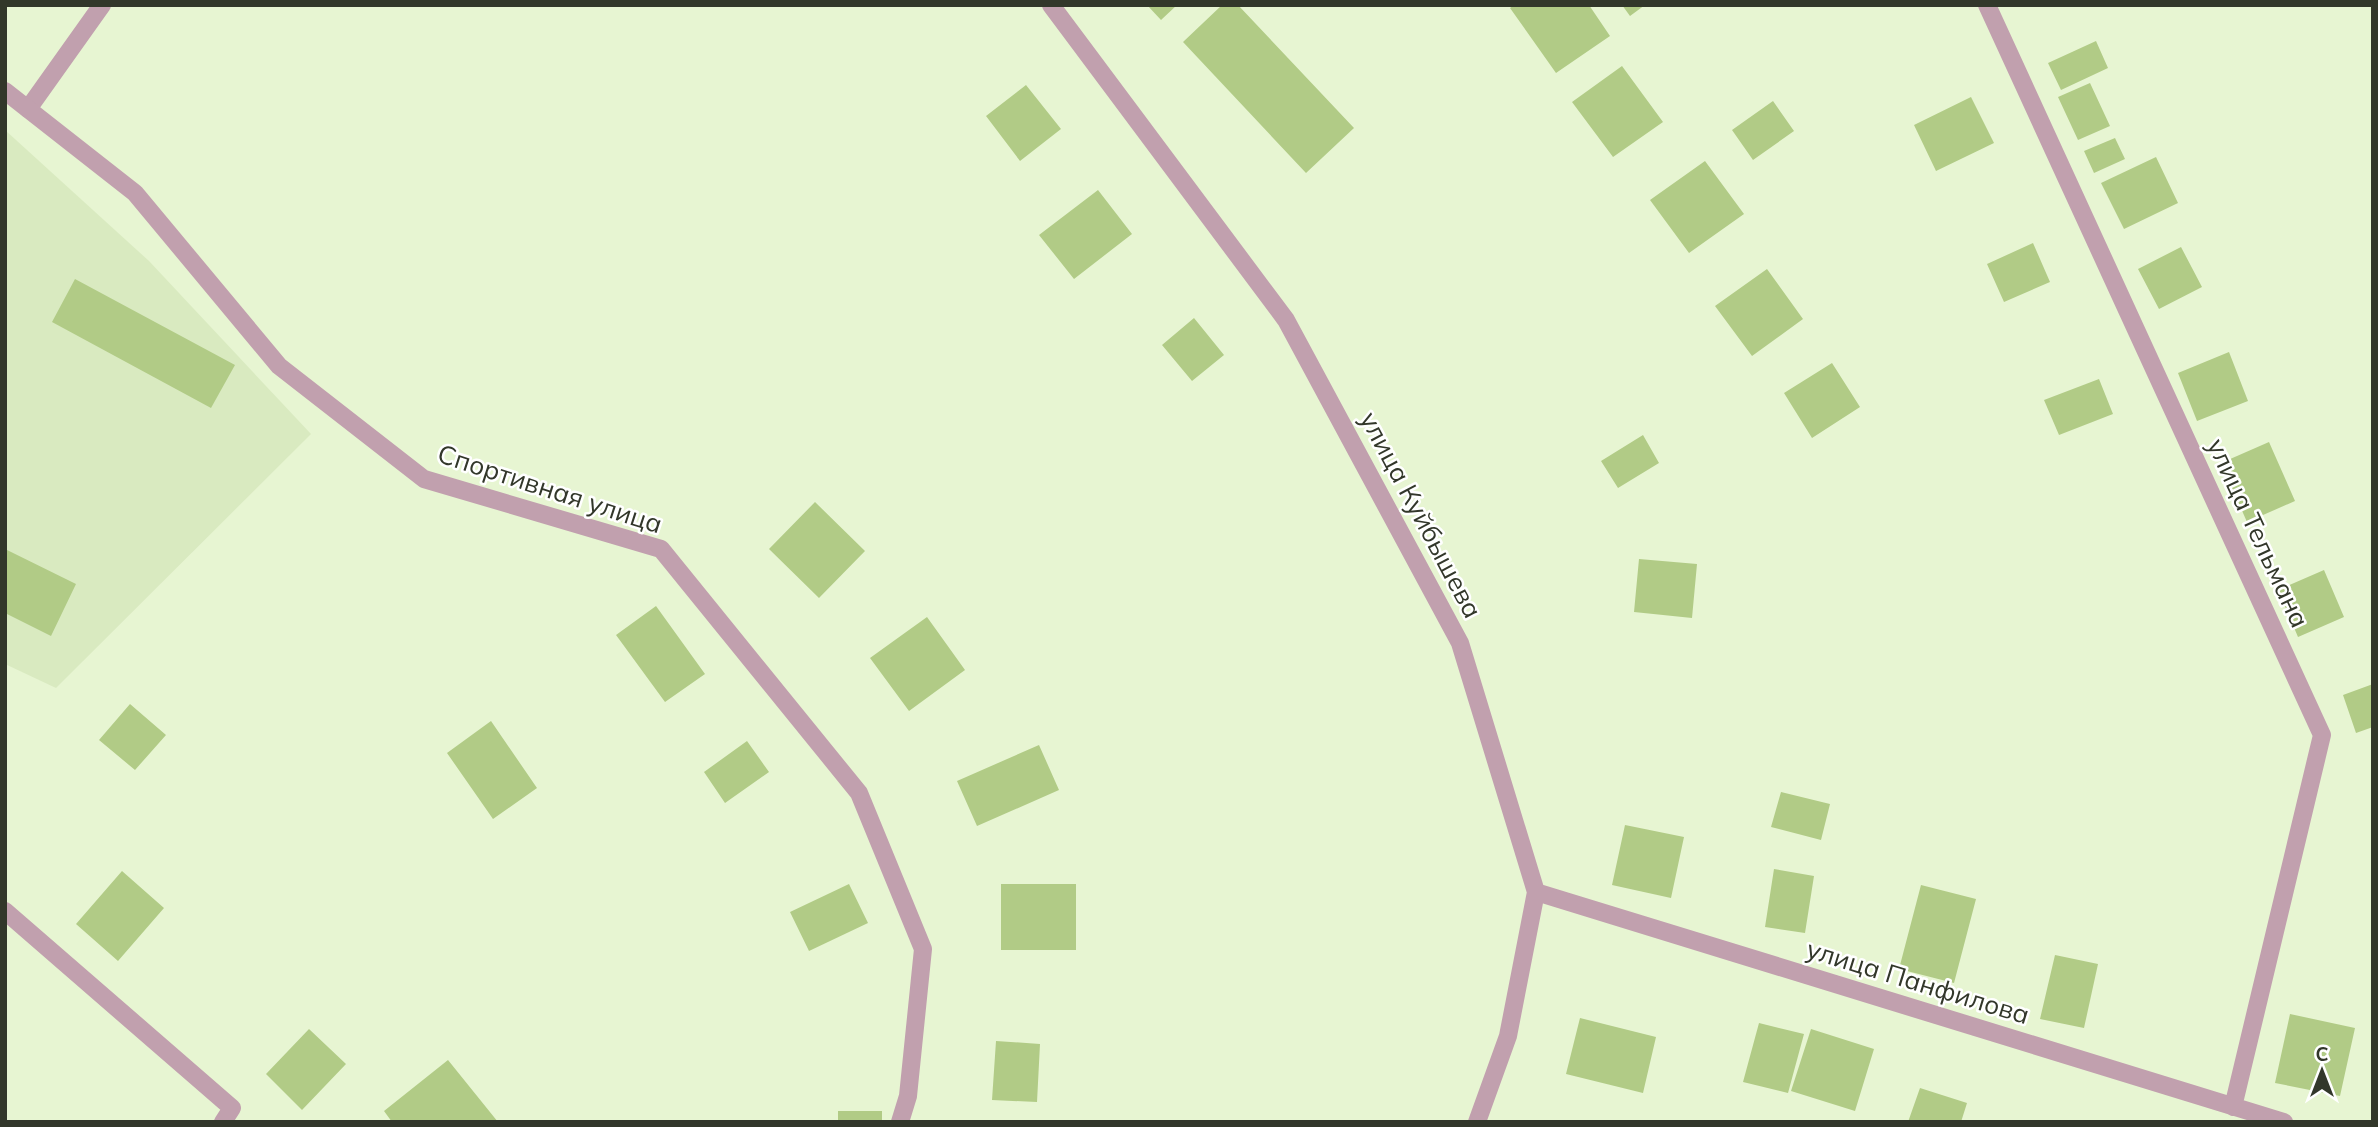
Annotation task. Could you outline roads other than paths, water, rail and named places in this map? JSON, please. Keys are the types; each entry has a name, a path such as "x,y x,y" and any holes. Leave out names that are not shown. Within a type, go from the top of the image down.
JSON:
{"street":[{"path":"28,109 102,5"},
{"name":"улица Куйбышева","path":"1051,5 1286,320 1460,643 1536,892 1508,1036 1477,1122"},
{"name":"улица Тельмана","path":"1987,5 2322,735 2233,1107"},
{"name":"Спортивная улица","path":"5,91 135,193 279,366 424,478 661,549 859,793 923,949 908,1096 900,1122"},
{"name":"улица Панфилова","path":"1536,892 2284,1122"},
{"path":"5,911 232,1108 223,1122"}]}
